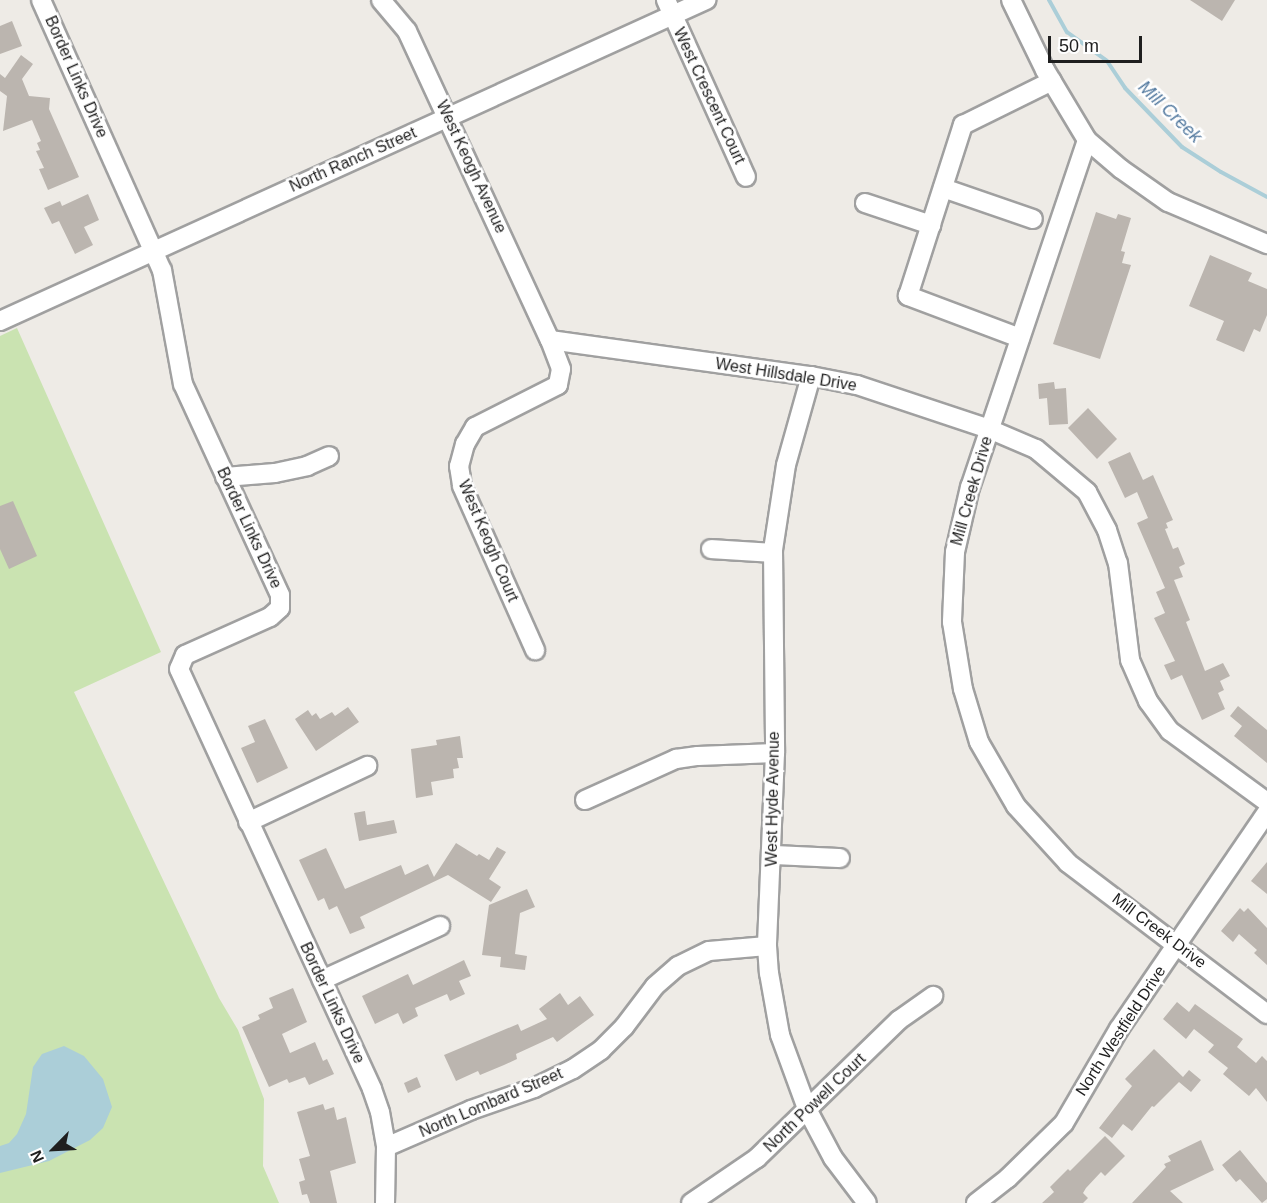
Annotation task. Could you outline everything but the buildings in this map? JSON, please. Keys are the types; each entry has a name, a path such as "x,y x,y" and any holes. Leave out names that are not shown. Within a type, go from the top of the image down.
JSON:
{"street":[{"name":"Border Links Drive","path":"41,0 162,270 183,384 280,595 280,608 270,616 185,655 179,669 372,1089 380,1112 386,1147 385,1203"},
{"name":"West Keogh Avenue","path":"381,0 406,31 550,340"},
{"name":"North Ranch Street","path":"0,321 448,117 669,8 706,0"},
{"path":"1011,0 1052,81 1087,140 1121,169 1168,202 1267,244"},
{"name":"West Crescent Court","path":"669,8 746,177"},
{"path":"1020,338 908,296 963,125 1052,81"},
{"name":"Mill Creek Drive","path":"1087,140 970,488 955,552 952,622 963,689 979,742 1016,807 1068,863 1267,1014"},
{"path":"943,188 1033,219"},
{"path":"866,203 931,225"},
{"name":"West Hillsdale Drive","path":"550,340 811,376 857,385 989,429 1036,449 1087,492 1107,530 1118,563 1130,660 1148,701 1170,731 1267,802"},
{"name":"West Keogh Court","path":"535,650 462,486 459,466 465,444 475,427 558,386 561,369 550,340"},
{"name":"West Hyde Avenue","path":"811,376 786,465 773,553 775,753 773,855 767,946 780,1035 808,1111 833,1158 867,1203"},
{"path":"225,477 275,473 307,466 328,456"},
{"path":"711,549 773,553"},
{"path":"585,800 676,759 775,753"},
{"path":"248,822 367,766"},
{"name":"North Westfield Drive","path":"976,1203 1008,1178 1064,1123 1119,1029 1267,812"},
{"path":"773,855 840,858"},
{"path":"322,980 440,926"},
{"name":"North Lombard Street","path":"386,1147 471,1110 534,1088 573,1069 602,1050 624,1027 656,986 678,966 709,951 767,946"},
{"name":"North Powell Court","path":"691,1203 757,1158 808,1111 899,1020 933,996"}],"green space":[{"path":"17,328 161,652 74,692 219,998 238,1030 264,1099 263,1166 279,1203 0,1203 0,336"}],"water":[{"path":"64,1046 84,1056 103,1079 112,1107 103,1128 90,1140 49,1161 0,1173 0,1146 9,1143 17,1134 26,1114 33,1067 42,1054"}],"waterway":[{"name":"Mill Creek","path":"1049,0 1067,32 1107,61 1125,88 1182,147 1267,197"}]}
